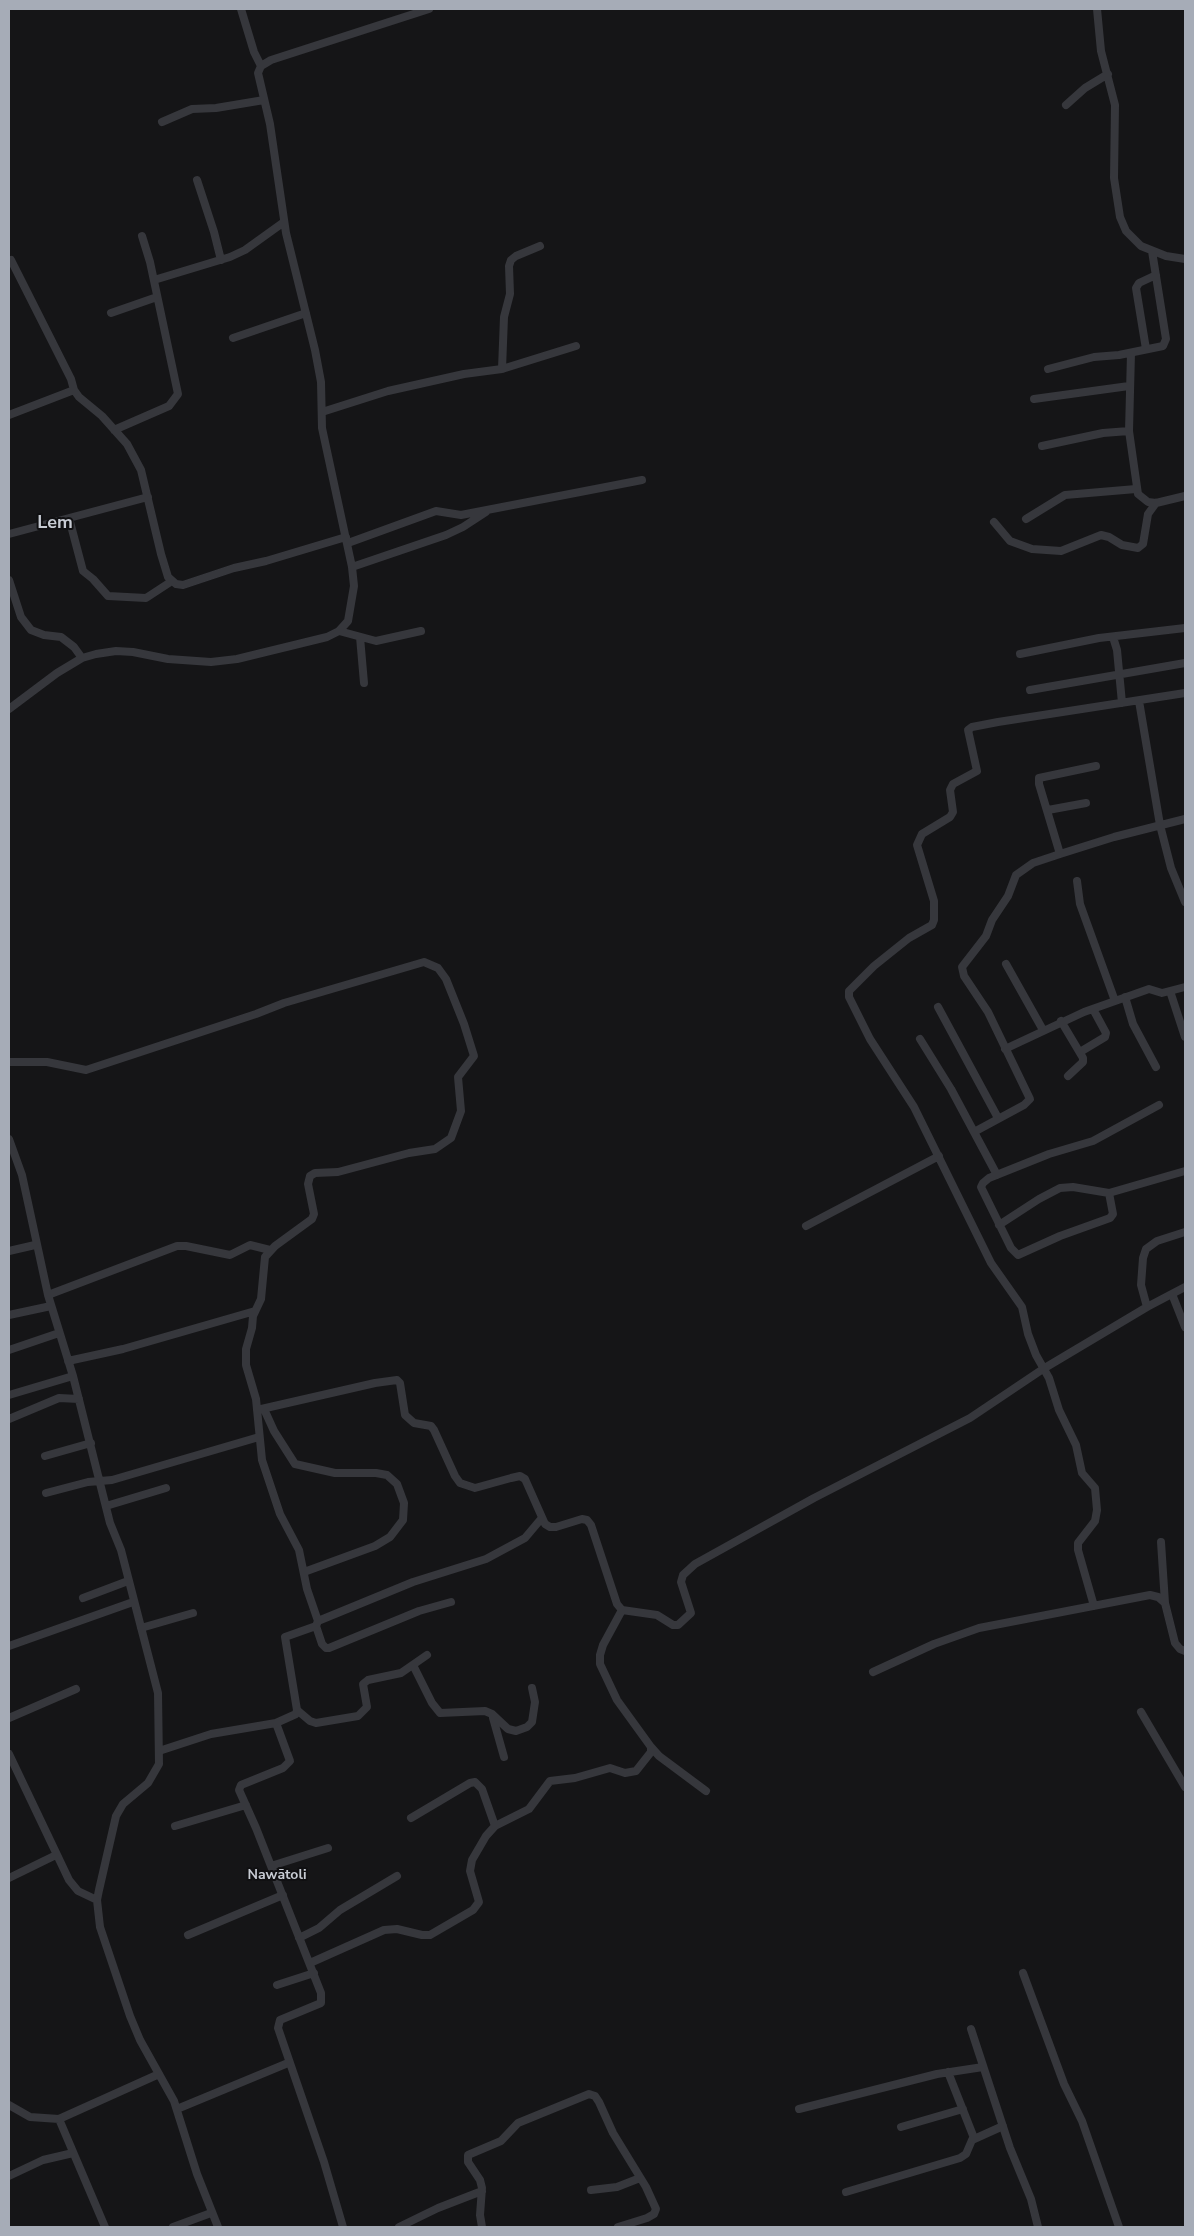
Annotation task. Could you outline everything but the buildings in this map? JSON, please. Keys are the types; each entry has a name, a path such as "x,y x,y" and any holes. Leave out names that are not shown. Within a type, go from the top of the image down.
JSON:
{"street":[{"path":"241,9 254,52 261,66"},
{"path":"9,709 57,673 82,658 116,651 133,652 168,660 211,662 236,659 327,637 339,630 348,620 354,586 352,566 327,455 320,382 284,222 258,73 261,66 271,60 429,9"},
{"path":"1097,9 1101,51 1114,105 1114,171 1120,217 1132,240 1152,251 1185,259"},
{"path":"1066,105 1085,88 1108,74"},
{"path":"162,122 192,109 216,108 264,100"},
{"path":"197,180 221,260"},
{"path":"154,280 221,260 245,250 284,222"},
{"path":"114,430 170,406 178,394 178,384 142,236"},
{"path":"502,368 504,317 510,294 509,266 516,256 540,246"},
{"path":"1048,369 1094,357 1131,353 1160,347 1165,343 1152,251"},
{"path":"11,260 71,379 74,390 114,430 136,458 148,497 161,554 172,581 183,585 234,568 347,540 426,513 436,511 461,515 642,480"},
{"path":"1146,349 1136,288 1139,282 1156,275"},
{"path":"110,313 157,297"},
{"path":"233,338 306,313"},
{"path":"322,412 422,383 502,368 576,346"},
{"path":"1131,353 1129,431 1136,489 1142,498 1156,503 1185,496"},
{"path":"1034,399 1130,386"},
{"path":"9,415 74,390"},
{"path":"1042,446 1097,434 1129,431"},
{"path":"1026,519 1065,495 1136,489"},
{"path":"9,534 148,497"},
{"path":"994,522 1010,541 1039,550 1062,551 1101,536 1109,537 1122,545 1138,548 1143,544 1148,514 1156,503"},
{"path":"352,566 446,535 463,527 489,510"},
{"path":"69,518 83,571 108,596 146,598 172,581"},
{"path":"9,580 20,617 31,630 44,635 61,637 74,647 82,658"},
{"path":"1020,654 1076,642 1185,628"},
{"path":"339,630 376,641 421,631"},
{"path":"360,637 364,683"},
{"path":"1113,637 1117,650 1122,703"},
{"path":"1030,690 1185,663"},
{"path":"1094,1606 1078,1550 1078,1543 1096,1521 1097,1494 1092,1483 1082,1472 1076,1445 1059,1410 1053,1388 1028,1334 1022,1307 991,1263 914,1107 870,1039 849,996 849,991 874,966 910,938 932,925 934,920 934,901 917,845 922,834 950,817 953,812 950,790 953,784 976,771 968,730 972,727 998,722 1185,693"},
{"path":"1139,701 1160,825 1171,868 1185,902"},
{"path":"1060,854 1039,784 1040,778 1096,766"},
{"path":"1048,810 1086,803"},
{"path":"974,1132 1030,1099 988,1012 964,976 962,967 986,936 992,920 1008,896 1016,875 1033,863 1060,854 1185,819"},
{"path":"1077,881 1080,904 1108,975 1115,1001"},
{"path":"9,1062 47,1062 86,1070 284,1003 328,992 417,964 432,964 438,968 448,983 474,1056 458,1077 461,1111 451,1138 436,1149 409,1153 338,1172 315,1173 308,1179 314,1214 312,1219 270,1250 263,1265 261,1299 255,1311 245,1356 261,1409 274,1431 295,1464 335,1473 382,1473 397,1484 404,1503 403,1520 390,1537 374,1546 304,1572"},
{"path":"1006,964 1043,1030"},
{"path":"1005,1049 1061,1021 1125,997 1149,989 1162,993 1185,987"},
{"path":"1170,991 1185,1037"},
{"path":"1125,997 1133,1024 1156,1066"},
{"path":"938,1007 998,1118"},
{"path":"1080,1052 1100,1041 1106,1033 1093,1009"},
{"path":"1061,1021 1080,1052 1083,1062 1068,1076"},
{"path":"920,1039 997,1175"},
{"path":"1109,1193 1113,1214 1110,1218 1060,1236 1022,1255 1014,1253 981,1187 983,1183 997,1175 1049,1154 1093,1141 1159,1105"},
{"path":"9,1139 25,1190 48,1295 73,1376 114,1536 121,1550 158,1694 159,1764 155,1774 148,1783 123,1804 116,1816 97,1900 100,1927 118,1985 140,2040 177,2109 211,2213 218,2227"},
{"path":"806,1226 939,1156"},
{"path":"999,1225 1039,1198 1060,1188 1073,1187 1109,1193 1185,1171"},
{"path":"1148,1307 1142,1285 1143,1258 1146,1249 1157,1241 1185,1232"},
{"path":"9,1251 36,1245"},
{"path":"48,1295 177,1246 230,1255 250,1245 270,1250"},
{"path":"261,1409 374,1383 397,1380 400,1383 406,1415 414,1423 430,1426 434,1430 460,1483 475,1488 520,1476 529,1484 541,1519 550,1527 582,1519 587,1520 591,1525 617,1604 622,1610 658,1615 673,1625 678,1625 691,1613 681,1582 683,1575 695,1564 814,1498 970,1418 1044,1369 1148,1307 1185,1288"},
{"path":"1172,1294 1185,1327"},
{"path":"9,1315 51,1306"},
{"path":"68,1361 123,1349 255,1311"},
{"path":"9,1350 60,1333"},
{"path":"9,1395 73,1376"},
{"path":"9,1419 63,1397 79,1399"},
{"path":"261,1409 259,1437 262,1460 280,1514 299,1550 322,1644 329,1648 419,1611 451,1602"},
{"path":"46,1493 88,1482 100,1482 259,1437"},
{"path":"44,1456 91,1443"},
{"path":"106,1506 166,1488"},
{"path":"427,1654 396,1675 368,1680 363,1684 367,1707 358,1716 316,1723 302,1716 297,1710 285,1637 404,1585 486,1559 525,1538 541,1519"},
{"path":"1161,1542 1165,1604 1176,1643 1180,1649 1185,1651"},
{"path":"83,1598 128,1581"},
{"path":"873,1672 934,1644 979,1628 1150,1595 1158,1597 1165,1604"},
{"path":"9,1646 133,1602"},
{"path":"622,1610 603,1645 600,1664 617,1700 651,1747 659,1756 706,1791"},
{"path":"141,1628 193,1613"},
{"path":"413,1665 432,1703 440,1713 478,1710 492,1714 508,1729 516,1731 527,1727 532,1722 535,1713 532,1688"},
{"path":"9,1718 76,1690"},
{"path":"159,1751 211,1734 276,1723 292,1717 297,1710"},
{"path":"1142,1712 1185,1787"},
{"path":"492,1714 504,1756"},
{"path":"276,1723 290,1761 283,1768 239,1787 321,1993 321,2003 310,2009 284,2017 278,2024 288,2063 324,2162 343,2227"},
{"path":"310,1963 384,1930 397,1929 430,1935 473,1910 479,1902 470,1871 472,1860 486,1836 495,1826 529,1809 550,1781 575,1778 610,1768 631,1774 651,1752 651,1747"},
{"path":"9,1754 69,1880 78,1891 97,1900"},
{"path":"9,1774 18,1771"},
{"path":"411,1818 470,1783 475,1782 482,1789 495,1826"},
{"path":"175,1826 246,1805"},
{"path":"271,1866 328,1848"},
{"path":"9,1878 56,1855"},
{"path":"299,1938 319,1928 340,1910 397,1876"},
{"path":"188,1935 283,1895"},
{"path":"277,1985 314,1973"},
{"path":"1023,1973 1064,2084 1082,2121 1119,2227"},
{"path":"971,2029 1003,2126 1031,2199 1038,2227"},
{"path":"177,2109 288,2063"},
{"path":"799,2109 948,2072 983,2067"},
{"path":"948,2072 974,2138"},
{"path":"9,2105 30,2117 59,2119 159,2074"},
{"path":"482,2227 480,2215 482,2191 480,2180 468,2162 468,2156 501,2141 518,2123 589,2094 595,2096 613,2133 656,2209 654,2214 618,2227"},
{"path":"901,2127 963,2109"},
{"path":"59,2119 105,2227"},
{"path":"846,2192 960,2158 974,2138 1003,2126"},
{"path":"9,2176 43,2160 73,2154"},
{"path":"591,2190 617,2187 640,2178"},
{"path":"399,2227 482,2191"},
{"path":"172,2227 211,2213"}],"district":[{"name":"Lem","path":"55,524"},
{"name":"Nawātoli","path":"277,1876"}]}
